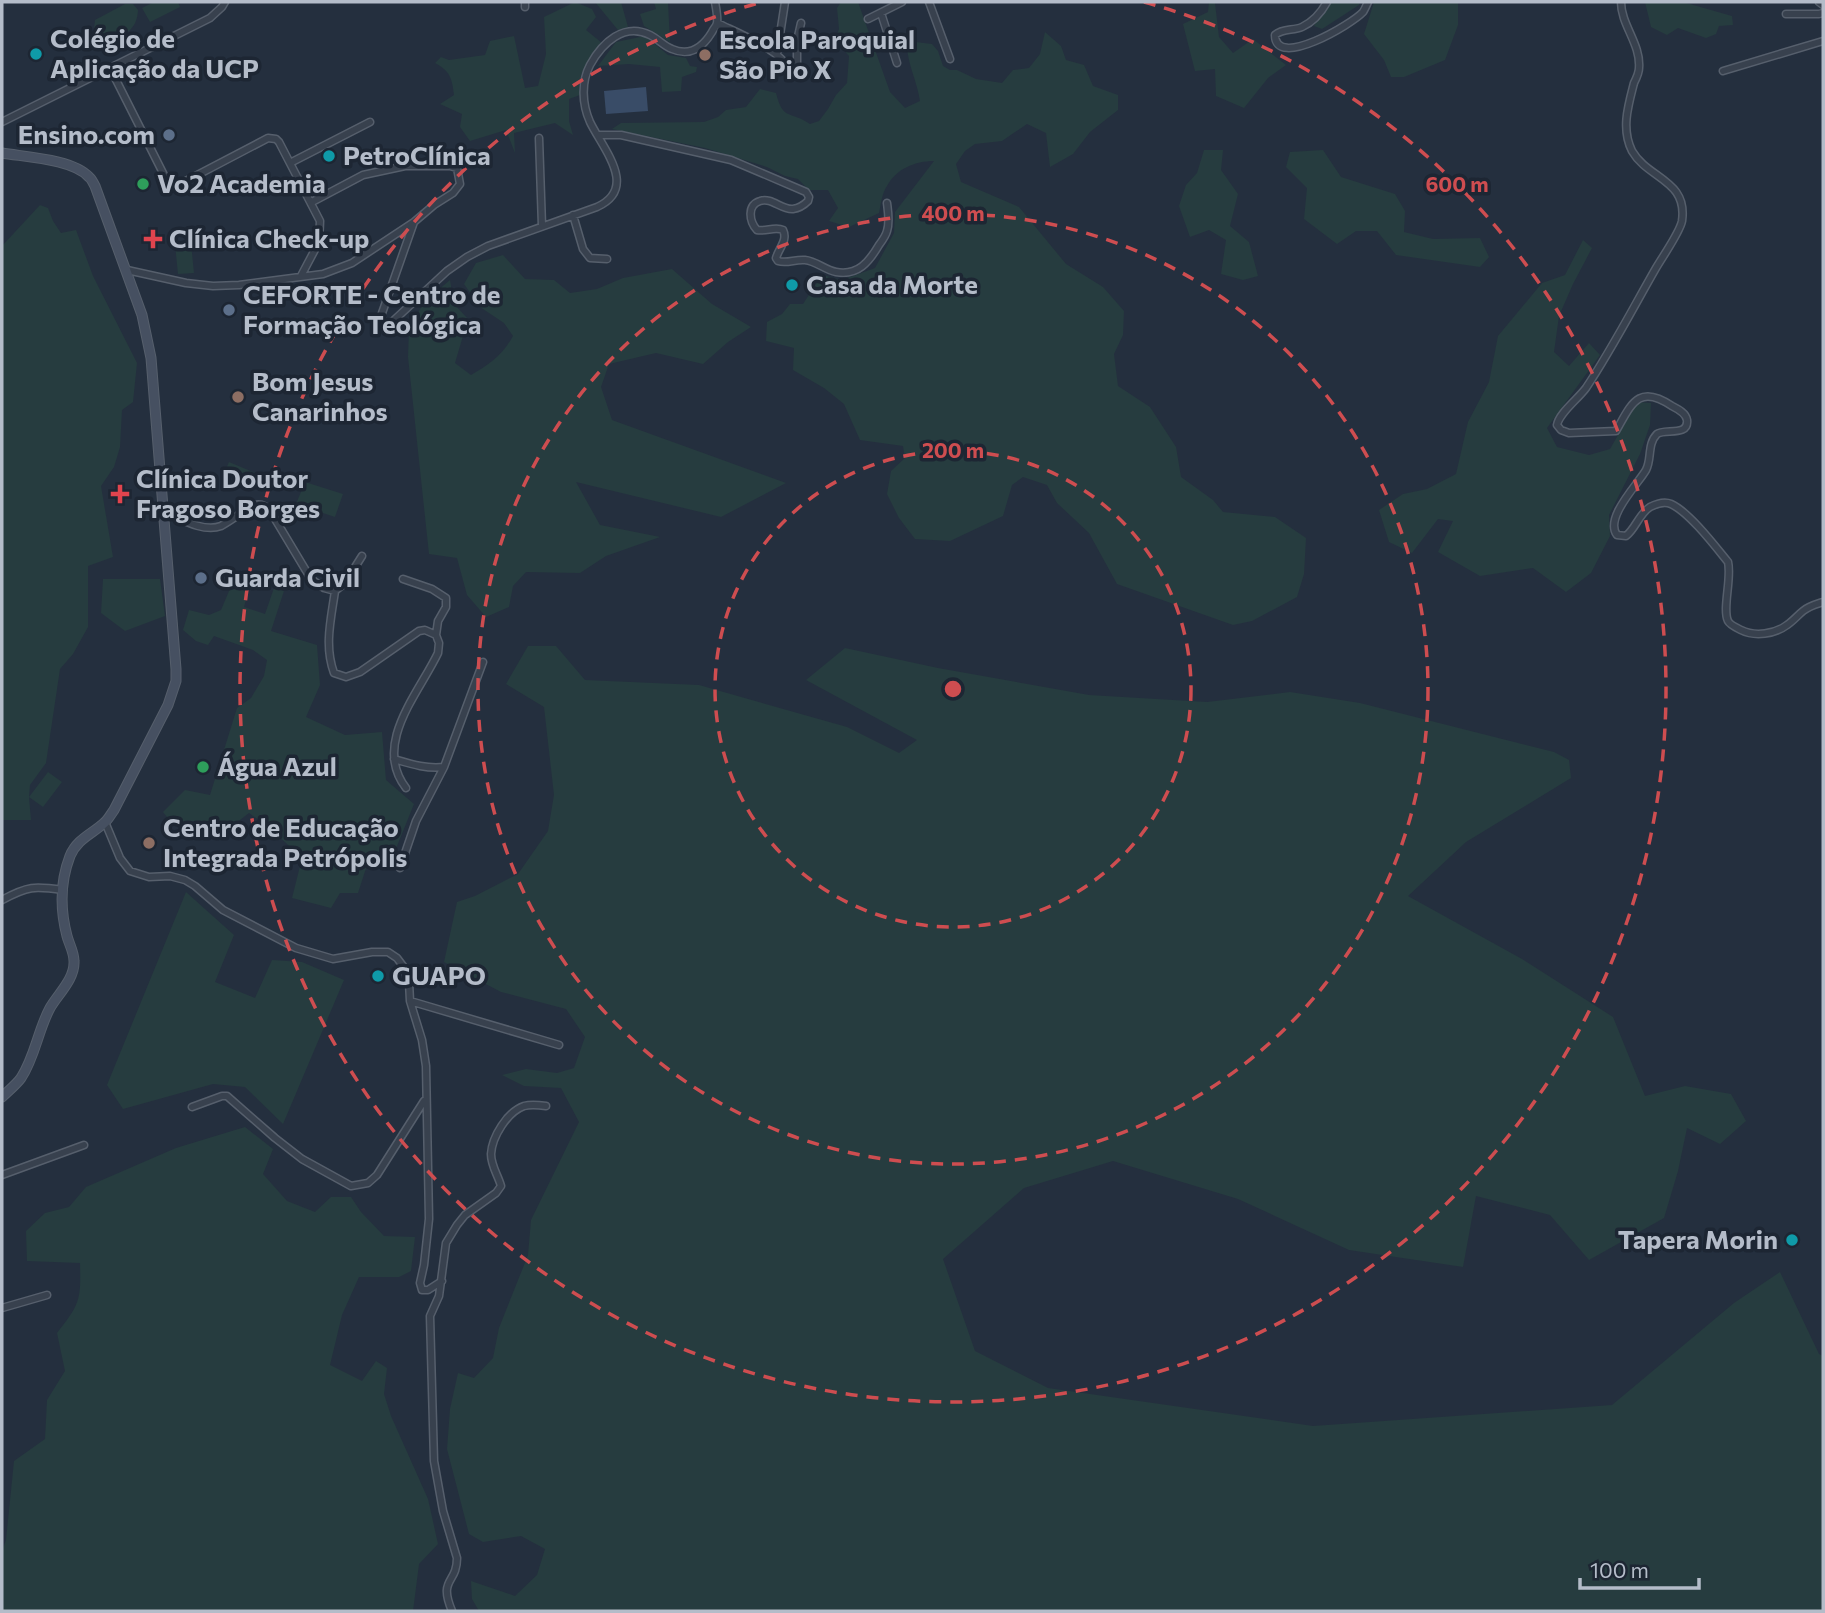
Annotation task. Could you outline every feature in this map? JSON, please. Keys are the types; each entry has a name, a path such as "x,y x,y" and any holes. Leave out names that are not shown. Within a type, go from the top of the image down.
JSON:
{"main road":[{"path":"2,153 64,164 89,176 127,270 144,324 151,359 176,681 168,705 114,810 105,822 76,844 68,862 62,913 73,955 73,972 50,1009 20,1079 2,1097"}],"street":[{"path":"2,122 209,18 225,2"},
{"path":"414,222 381,316 384,323 392,322 447,271 467,257 488,246 604,204 616,191 617,175 586,106 584,81 591,64 611,39 620,32 629,30 656,38 673,50 698,49 717,23 715,2"},
{"path":"777,54 785,2"},
{"path":"868,19 902,2"},
{"path":"929,2 950,59"},
{"path":"1327,2 1303,27 1280,31 1275,36 1278,46 1296,48 1324,38 1364,11 1368,2"},
{"path":"1620,2 1622,16 1637,49 1639,68 1626,111 1626,136 1633,153 1677,191 1682,204 1682,223 1632,313 1586,387 1558,419 1557,425 1569,433 1616,431 1628,408 1636,400 1646,397 1658,397 1684,414 1687,418 1682,429 1659,432 1655,437 1647,468 1620,507 1614,524 1617,535 1626,536 1643,513 1652,506 1664,502 1683,512 1728,562 1730,571 1727,621 1747,634 1762,634 1786,626 1805,609 1823,602"},
{"path":"881,13 897,62"},
{"path":"1786,14 1823,13"},
{"path":"717,23 777,54 795,70 801,23"},
{"path":"1723,71 1823,41"},
{"path":"110,68 169,182 184,182 268,138 279,142 320,221 319,242 301,276"},
{"path":"290,163 370,122"},
{"path":"598,135 621,135 732,160 806,192 808,201 799,208 785,208 770,201 757,202 752,207 750,219 757,230 783,230 785,236 776,258 783,263 800,259 809,260 833,272 860,269 870,261 887,231 887,203"},
{"path":"539,138 542,226"},
{"path":"127,270 213,286 323,274 352,263 414,222 453,193 460,184 457,168 405,166 363,175 312,202"},
{"path":"573,215 583,249 590,258 607,260"},
{"path":"162,511 211,529 254,505 265,506 311,579 324,588 335,591"},
{"path":"362,555 345,583 335,591 328,642 334,673 346,677 360,672 419,631 425,630 436,635"},
{"path":"403,579 432,589 446,598 446,607 438,621 438,653 400,723 396,738 394,759 398,779 405,788"},
{"path":"400,868 416,821 444,767 483,662"},
{"path":"394,759 418,766 444,767"},
{"path":"105,822 120,858 130,871 149,877 170,876 185,880 223,910 296,948 333,959 372,952 388,952 397,958 407,973 410,1001 425,1054 429,1219 420,1283 422,1290 428,1290 442,1281"},
{"path":"2,900 22,889 40,887 63,890"},
{"path":"410,1001 559,1045"},
{"path":"192,1107 227,1096 302,1159 351,1186 368,1183 377,1175 425,1099"},
{"path":"452,1611 446,1588 457,1559 435,1470 430,1315 439,1296 446,1243 457,1225 501,1186 491,1156 506,1120 523,1107 546,1106"},
{"path":"2,1175 84,1145"},
{"path":"2,1308 47,1295"}],"green space":[{"path":"154,2 178,2 180,7 150,22 142,8"},
{"path":"575,2 592,9 596,17 586,30 602,43 582,74 580,95 569,99 569,121 573,135 555,123 514,133 515,153 506,130 470,141 460,127 462,114 440,104 454,95 449,76 435,63 441,57 449,60 485,55 490,41 514,36 525,88 538,86 546,54 544,17"},
{"path":"595,2 621,2 628,27 618,30"},
{"path":"654,2 668,2 670,42 644,26 640,14 656,9"},
{"path":"841,2 858,2 890,92 905,108 920,101 908,56 907,41 932,44 938,51 943,66 950,70 957,70 976,79 1002,83 1013,70 1029,68 1040,54 1045,32 1061,46 1066,60 1084,65 1093,86 1118,95 1118,110 1090,132 1073,154 1050,167 1046,133 1027,124 1002,141 975,144 965,151 956,164 961,182 1019,207 1066,264 1103,287 1124,311 1123,335 1114,354 1118,386 1150,407 1176,447 1181,477 1213,500 1223,512 1275,517 1306,538 1304,574 1297,597 1252,621 1233,625 1117,584 1089,533 1057,503 1047,485 1023,477 1012,485 1003,516 950,541 915,539 899,518 887,494 891,471 905,458 903,446 860,440 844,404 824,388 793,370 794,348 766,341 767,322 782,314 790,304 803,304 822,275 842,280 875,268 894,233 895,212 934,161 913,164 895,175 885,189 879,213 849,227 829,221 838,208 828,190 809,190 798,179 705,148 612,129 621,123 704,122 718,117 726,110 746,107 760,89 776,93 781,108 788,114 810,124 819,121 847,83 849,56 835,40 839,29 837,8"},
{"path":"1209,2 1215,3 1219,37 1233,53 1253,39 1286,65 1268,78 1244,108 1216,96 1215,69 1195,71 1183,24 1208,12"},
{"path":"1331,2 1360,2 1322,29 1314,26 1317,20"},
{"path":"1374,2 1458,2 1458,25 1445,60 1404,77 1391,77 1384,60 1364,34"},
{"path":"1645,2 1683,2 1732,16 1733,25 1719,26 1716,34 1706,38 1678,28 1667,35 1651,27"},
{"path":"125,4 133,4 138,10 135,24 127,33 115,37 100,36 94,29 95,20"},
{"path":"645,36 668,55 686,58 690,66 697,67 696,72 682,77 681,91 662,92 660,67 629,64 598,66 616,42"},
{"path":"1204,150 1223,150 1221,170 1238,194 1230,226 1249,242 1258,276 1243,280 1221,274 1226,240 1209,230 1190,237 1179,206 1186,185 1197,173"},
{"path":"1323,150 1341,177 1395,194 1405,211 1404,232 1433,239 1480,238 1489,257 1480,267 1396,255 1377,231 1356,231 1337,244 1304,219 1307,188 1286,167 1290,152"},
{"path":"40,205 48,208 61,233 76,230 93,276 137,363 133,402 122,410 120,447 114,467 101,486 113,557 88,566 88,627 73,654 60,669 46,763 30,785 31,820 2,820 2,246"},
{"path":"1583,240 1592,248 1559,316 1554,352 1569,366 1589,343 1600,355 1547,428 1557,447 1589,455 1610,449 1637,402 1651,403 1650,425 1640,454 1609,515 1610,536 1591,573 1566,592 1533,568 1480,576 1438,552 1453,521 1438,519 1412,553 1389,542 1379,510 1403,494 1427,489 1456,474 1468,422 1489,382 1498,336 1542,283 1565,275"},
{"path":"191,243 194,273 178,274 175,244"},
{"path":"503,255 525,279 554,280 570,293 597,289 623,278 672,269 712,304 751,327 728,342 703,364 656,353 609,364 601,387 612,420 786,483 721,517 576,482 600,525 660,537 606,556 580,573 526,572 513,586 509,607 486,617 467,595 457,558 429,554 408,357 409,329 424,302 450,280 454,304 468,319 455,363 471,375 490,363 513,336 504,323 480,307 464,284 476,263"},
{"path":"229,462 275,481 271,491 225,471"},
{"path":"305,482 343,494 335,517 296,504"},
{"path":"227,572 254,572 244,607 265,614 274,588 284,591 271,631 317,645 320,685 306,717 345,735 382,732 386,780 414,804 393,856 370,856 358,893 340,893 331,908 292,898 302,858 270,828 249,813 227,830 193,821 174,826 163,812 185,790 210,795 237,708 251,698 264,676 267,660 253,650 214,636 208,645 196,641 183,630 189,610 209,615 221,610 232,584"},
{"path":"103,579 160,579 165,616 125,631 101,613"},
{"path":"528,646 556,646 585,680 699,685 847,727 899,753 917,740 806,680 845,648 1089,695 1207,702 1290,692 1360,703 1554,752 1569,760 1571,778 1466,842 1408,896 1522,959 1613,1017 1645,1096 1685,1086 1731,1094 1746,1121 1720,1144 1687,1128 1664,1218 1589,1260 1550,1215 1476,1196 1463,1267 1349,1250 1238,1199 1113,1161 1024,1188 943,1259 975,1351 1048,1388 1313,1426 1612,1405 1734,1303 1780,1272 1819,1354 1823,1356 1823,1611 479,1611 472,1599 471,1581 515,1596 537,1575 545,1549 521,1536 483,1542 469,1534 447,1449 450,1409 458,1373 474,1378 493,1358 499,1328 528,1255 531,1220 579,1122 561,1088 524,1086 502,1075 526,1069 557,1073 574,1068 585,1037 566,1009 501,992 444,962 457,902 518,874 548,831 554,795 544,707 506,684"},
{"path":"48,772 62,782 43,807 29,797"},
{"path":"186,892 234,935 215,982 255,998 272,960 302,962 344,980 283,1124 245,1087 213,1084 123,1109 107,1085"},
{"path":"245,1127 273,1149 263,1174 287,1201 315,1212 331,1197 351,1197 384,1236 415,1237 411,1271 399,1277 359,1277 342,1315 330,1365 362,1381 376,1361 387,1368 384,1394 428,1499 438,1544 419,1564 413,1611 2,1611 2,1551 6,1540 14,1461 45,1439 47,1400 65,1371 57,1333 75,1308 80,1285 80,1263 27,1261 26,1231 45,1213 69,1207 86,1187 176,1148"}],"water":[{"path":"646,87 648,111 606,114 604,91"}],"place":[{"name":"Colégio de Aplicação da UCP","path":"36,54"},
{"name":"Escola Paroquial São Pio X","path":"705,55"},
{"name":"Ensino.com","path":"169,135"},
{"name":"PetroClínica","path":"329,156"},
{"name":"Vo2 Academia","path":"143,184"},
{"name":"Clínica Check-up","path":"153,239"},
{"name":"Casa da Morte","path":"792,285"},
{"name":"CEFORTE - Centro de Formação Teológica","path":"229,310"},
{"name":"Bom Jesus Canarinhos","path":"238,397"},
{"name":"Clínica Doutor Fragoso Borges","path":"120,494"},
{"name":"Guarda Civil","path":"201,578"},
{"name":"Água Azul","path":"203,767"},
{"name":"Centro de Educação Integrada Petrópolis","path":"149,843"},
{"name":"GUAPO","path":"378,976"},
{"name":"Tapera Morin","path":"1792,1240"}]}
